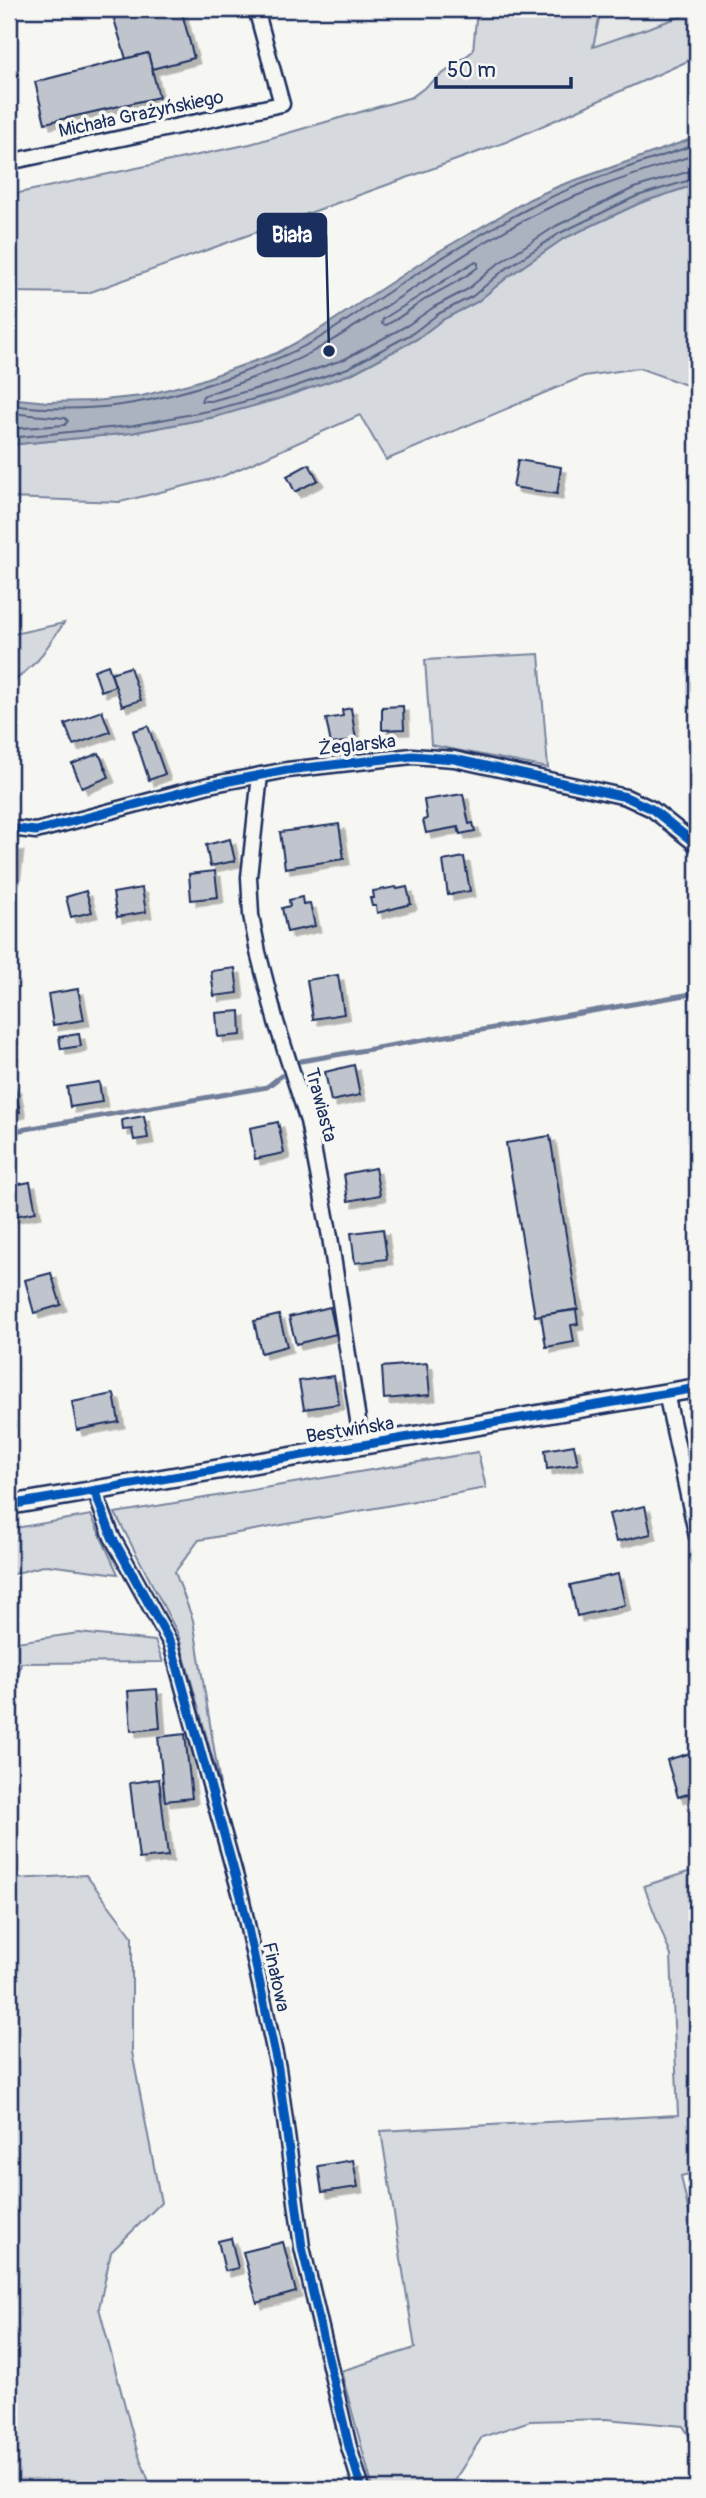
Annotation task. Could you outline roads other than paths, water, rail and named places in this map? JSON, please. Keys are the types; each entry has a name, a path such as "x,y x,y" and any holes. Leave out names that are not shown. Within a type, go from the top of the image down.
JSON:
{"street":[{"name":"Michała Grażyńskiego","path":"9,162 282,104 257,9"},
{"name":"Żeglarska","path":"9,828 36,831 209,785 260,775 412,757 454,759 626,797 652,809 697,845"},
{"name":"Trawiasta","path":"260,775 249,877 251,915 276,1022 310,1133 330,1237 362,1446"},
{"name":"Bestwińska","path":"9,1505 697,1388"},
{"path":"666,1393 697,1537"},
{"name":"Finałowa","path":"96,1490 112,1537 171,1644 241,1896 278,2068 302,2247 349,2447 362,2489"}],"water":[{"path":"697,137 697,184 640,203 563,239 477,302 442,320 417,339 351,374 215,417 131,433 9,445 9,398 48,402 142,396 196,382 277,353 314,333 436,253 530,199"}],"waterway":[{"path":"301,1061 697,993"},
{"path":"9,1132 267,1087 281,1076"}],"place":[{"name":"Biała","path":"329,351"}]}
